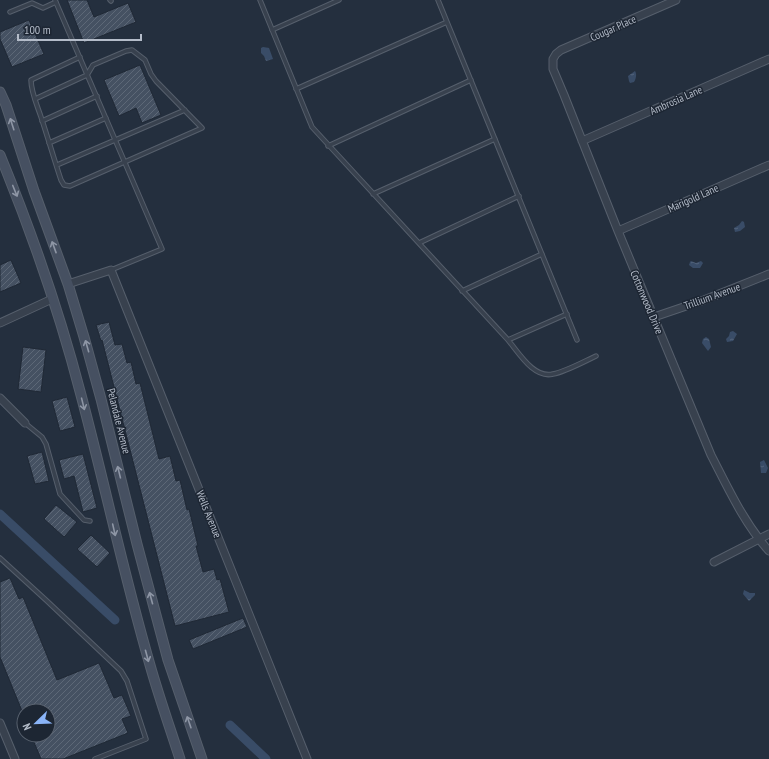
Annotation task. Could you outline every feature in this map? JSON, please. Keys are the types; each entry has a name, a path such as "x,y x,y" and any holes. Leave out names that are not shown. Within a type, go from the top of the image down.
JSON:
{"main road":[{"name":"Pelandale Avenue","path":"0,92 6,105 34,191 68,284 101,399 168,660 202,759"},
{"path":"0,155 18,199 52,299 81,394 119,549 150,666 180,759"}],"street":[{"name":"Cougar Place","path":"553,59 561,50 676,0"},
{"name":"Cottonwood Drive","path":"553,59 553,69 618,231 711,455 729,491 758,539 769,551"},
{"name":"Ambrosia Lane","path":"582,141 769,59"},
{"name":"Marigold Lane","path":"618,231 769,165"},
{"path":"68,284 111,270"},
{"name":"Wells Avenue","path":"111,270 307,759"},
{"name":"Trillium Avenue","path":"654,317 704,300 769,274"},
{"path":"0,323 52,299"},
{"path":"0,398 25,423"},
{"path":"714,562 769,534"},
{"path":"0,723 15,759"}],"lane":[{"path":"260,0 312,127 508,340 527,363 540,373 552,375 596,356"},
{"path":"272,30 339,0"},
{"path":"438,0 577,340"},
{"path":"10,12 32,3 43,8 55,1 162,249 111,270"},
{"path":"296,89 447,22"},
{"path":"35,99 88,75 93,65 126,51 132,50 145,60 156,81 202,128 70,186 64,185 56,165 31,87 31,80 80,57"},
{"path":"328,146 471,80"},
{"path":"42,121 97,96"},
{"path":"56,165 185,110"},
{"path":"49,143 106,118"},
{"path":"373,194 495,139"},
{"path":"419,243 519,196"},
{"path":"462,290 542,254"},
{"path":"508,340 567,314"},
{"path":"25,423 42,437 46,444 60,494 84,520 90,521"},
{"path":"0,558 47,600 121,671 127,681 146,739 95,759"}],"water":[{"path":"261,48 269,48 273,59 266,61 261,53"},
{"path":"635,71 636,75 634,82 630,83 628,76"},
{"path":"742,221 744,222 745,227 740,231 735,232 734,228"},
{"path":"691,261 696,263 701,261 703,263 700,268 693,268 689,265"},
{"path":"733,331 737,334 733,341 727,342 726,339 730,332"},
{"path":"706,337 709,339 711,347 708,351 702,343 703,339"},
{"path":"764,460 768,468 766,473 761,473 760,462"},
{"path":"744,590 750,593 755,593 749,601 743,594"}],"building":[{"path":"67,0 87,0 94,17 128,3 136,22 84,43"},
{"path":"29,20 44,54 12,67 0,39 0,32"},
{"path":"140,65 161,115 142,123 136,108 119,116 104,80"},
{"path":"11,260 21,283 0,292 0,265"},
{"path":"109,322 115,345 122,344 127,363 131,362 136,384 140,383 159,459 170,456 176,481 180,480 187,510 189,509 203,572 214,569 217,580 220,579 229,612 175,626 102,340 101,341 96,325"},
{"path":"23,347 46,350 41,392 18,389"},
{"path":"67,397 75,427 60,431 52,401"},
{"path":"42,452 49,481 35,484 27,456"},
{"path":"83,454 97,508 83,512 74,476 64,479 59,460"},
{"path":"56,505 77,522 64,537 44,519"},
{"path":"91,535 110,553 97,567 77,549"},
{"path":"10,578 19,599 23,597 57,680 99,663 114,698 122,695 131,716 122,719 128,733 63,759 41,759 34,743 56,743 56,703 19,703 0,657 0,582"},
{"path":"243,618 247,627 193,649 189,640"}],"waterway":[{"path":"0,514 115,620"},
{"path":"230,725 266,759"}]}
